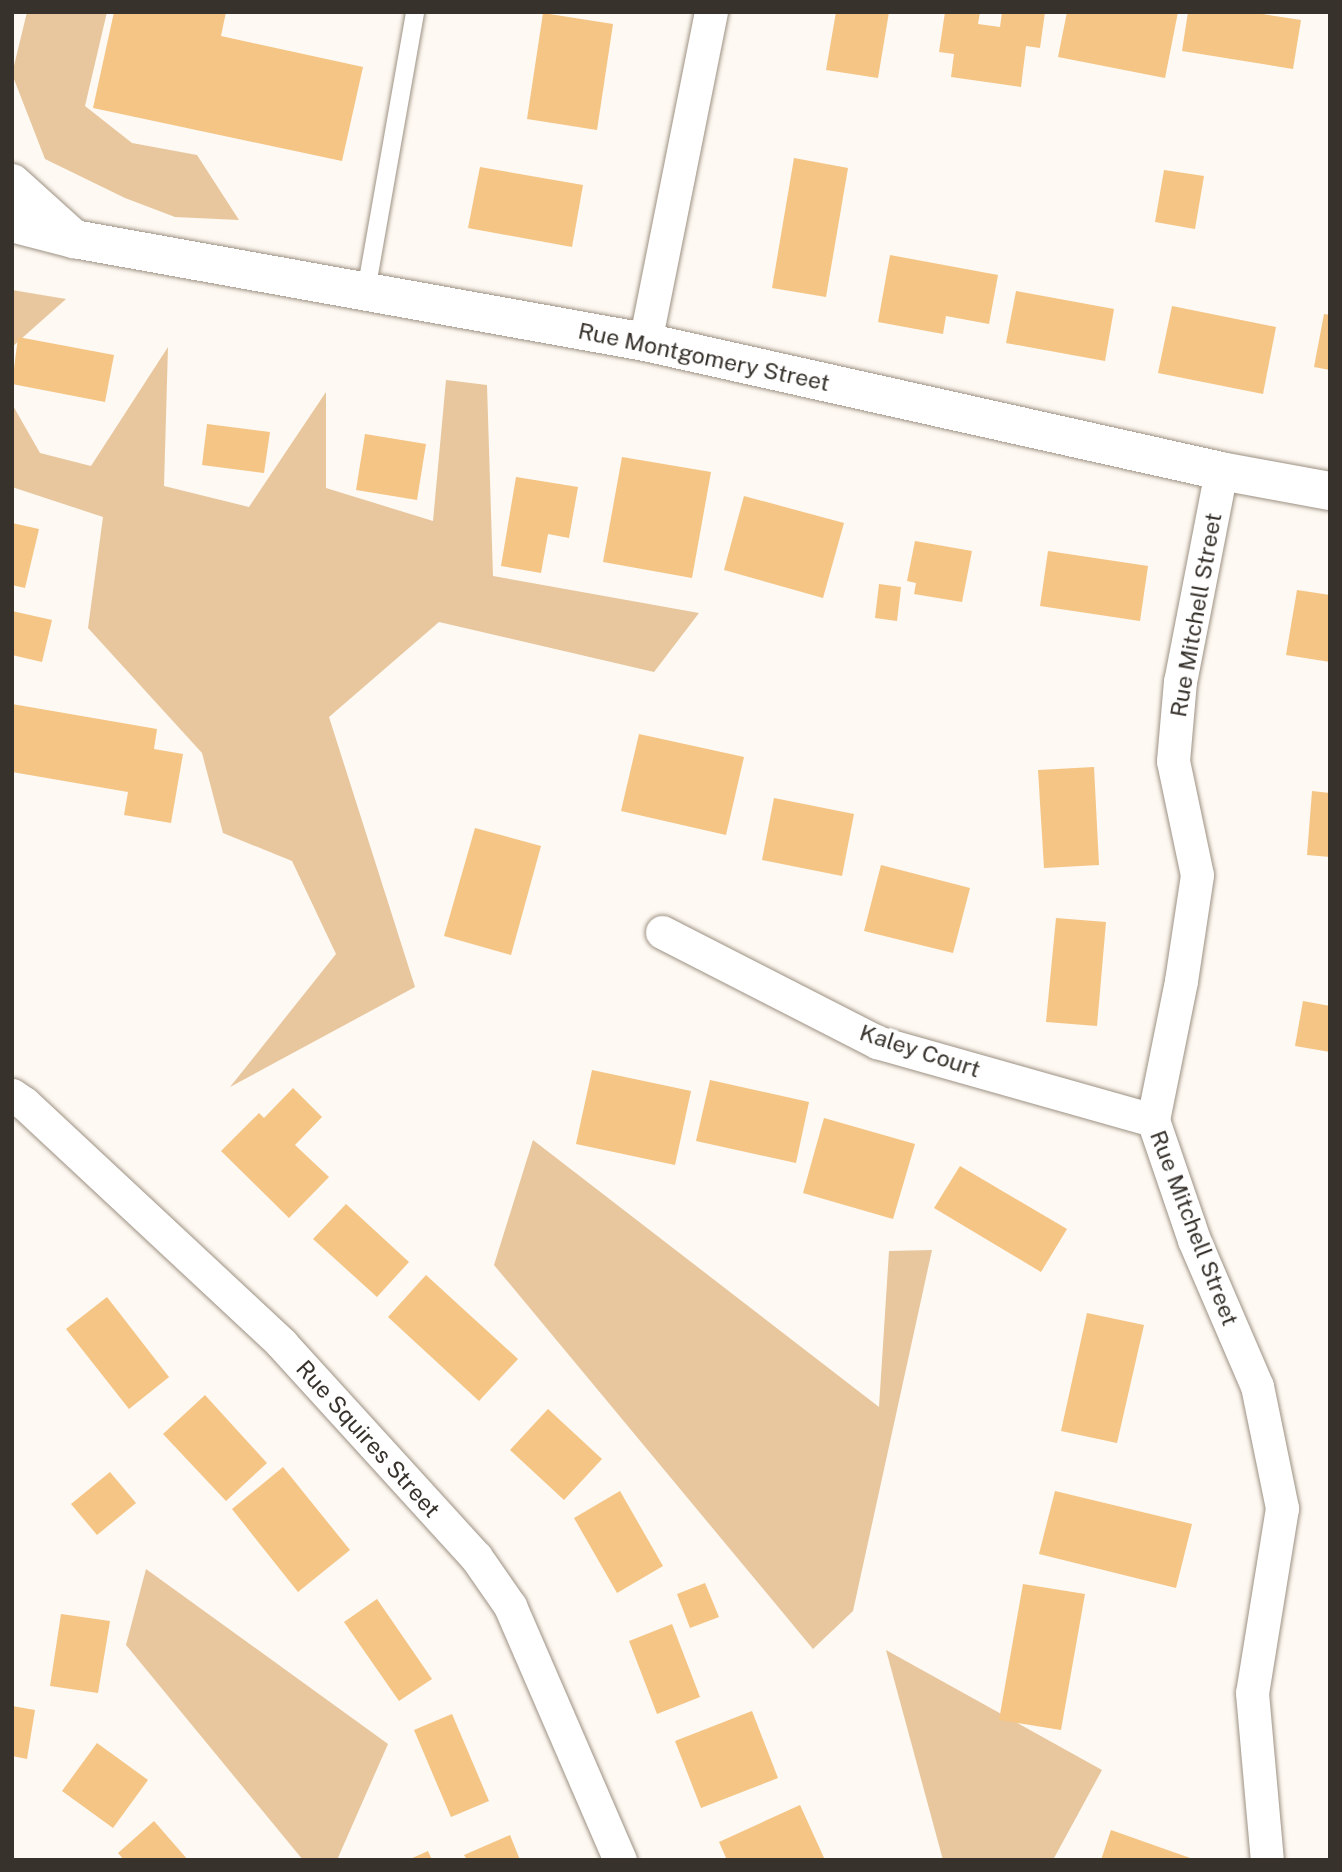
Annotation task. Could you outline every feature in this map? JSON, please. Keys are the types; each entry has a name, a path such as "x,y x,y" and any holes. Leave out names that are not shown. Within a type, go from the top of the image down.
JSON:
{"street":[{"path":"645,342 711,12"},
{"path":"12,183 74,239"},
{"name":"Rue Montgomery Street","path":"12,223 74,239 645,342 1221,471 1330,491"},
{"name":"Rue Mitchell Street","path":"1221,471 1180,681 1172,761 1197,876 1181,981 1153,1120 1194,1240 1257,1386 1282,1508 1252,1693 1267,1860"},
{"name":"Kaley Court","path":"662,932 877,1042 1153,1120"},
{"name":"Rue Squires Street","path":"12,1095 24,1102 282,1344 476,1558 510,1606 620,1860"}],"lane":[{"path":"366,291 415,12"}],"shaded area":[{"path":"27,12 107,12 85,106 132,143 197,155 239,220 175,217 125,198 45,159 12,74"},
{"path":"12,290 66,299 12,347"},
{"path":"168,347 164,486 249,507 326,392 326,488 433,521 446,380 487,385 493,576 699,613 654,672 439,622 329,717 415,987 230,1087 336,954 292,861 223,833 202,753 88,628 103,517 12,487 12,404 40,453 91,466"},
{"path":"533,1140 879,1407 889,1251 932,1250 853,1611 813,1649 494,1265"},
{"path":"146,1569 388,1744 337,1860 303,1860 126,1645"},
{"path":"886,1650 1102,1770 1053,1860 943,1860"}],"building":[{"path":"114,12 226,12 221,36 363,67 342,161 93,108"},
{"path":"836,12 889,12 878,78 826,70"},
{"path":"945,12 980,12 978,24 1000,27 1002,12 1045,12 1040,48 1026,46 1021,87 951,77 954,54 939,52"},
{"path":"1067,12 1178,12 1165,78 1058,57"},
{"path":"1188,12 1250,12 1301,20 1293,69 1182,51"},
{"path":"543,13 613,24 597,130 527,119"},
{"path":"794,158 848,168 826,297 772,288"},
{"path":"480,167 583,185 572,247 468,228"},
{"path":"1164,170 1204,176 1195,229 1155,222"},
{"path":"890,255 998,275 989,324 946,316 943,334 878,322"},
{"path":"1016,291 1114,309 1105,361 1006,343"},
{"path":"1172,306 1276,327 1263,394 1158,373"},
{"path":"1324,314 1330,315 1330,370 1314,367"},
{"path":"18,337 114,355 105,402 12,384"},
{"path":"207,424 270,432 264,473 202,465"},
{"path":"365,434 426,444 417,500 356,490"},
{"path":"622,457 711,472 692,578 603,562"},
{"path":"516,477 578,487 569,538 548,534 541,573 501,566"},
{"path":"744,496 844,523 823,598 724,570"},
{"path":"12,523 39,529 25,588 12,585"},
{"path":"915,541 972,551 962,602 914,594 916,583 907,581"},
{"path":"1048,551 1148,566 1140,621 1040,606"},
{"path":"879,584 901,587 897,621 875,618"},
{"path":"1297,590 1330,595 1330,662 1286,655"},
{"path":"12,611 52,620 42,662 12,655"},
{"path":"12,704 157,729 154,749 183,754 171,823 124,815 128,792 12,772"},
{"path":"639,734 744,757 726,835 621,811"},
{"path":"1094,767 1099,865 1044,868 1038,770"},
{"path":"1312,791 1330,793 1330,857 1307,855"},
{"path":"774,798 854,814 842,876 762,860"},
{"path":"475,828 541,846 511,955 444,936"},
{"path":"881,865 970,888 953,953 864,931"},
{"path":"1056,918 1106,922 1097,1026 1046,1022"},
{"path":"1303,1001 1330,1006 1330,1052 1295,1046"},
{"path":"592,1070 691,1091 675,1165 576,1144"},
{"path":"710,1080 809,1102 796,1163 696,1141"},
{"path":"293,1088 322,1117 295,1145 329,1177 289,1218 221,1151 259,1113 264,1118"},
{"path":"824,1118 915,1144 893,1219 803,1193"},
{"path":"960,1166 1067,1229 1041,1272 934,1208"},
{"path":"346,1204 409,1262 377,1297 313,1239"},
{"path":"426,1275 518,1359 479,1401 388,1317"},
{"path":"107,1297 169,1377 129,1409 66,1329"},
{"path":"1087,1313 1144,1325 1117,1443 1061,1431"},
{"path":"205,1395 267,1463 226,1501 163,1434"},
{"path":"548,1409 602,1459 564,1500 510,1450"},
{"path":"283,1467 350,1550 298,1592 232,1509"},
{"path":"110,1472 136,1503 97,1535 71,1504"},
{"path":"620,1491 663,1566 617,1593 574,1518"},
{"path":"1055,1491 1192,1524 1176,1588 1039,1554"},
{"path":"705,1583 719,1617 690,1628 677,1594"},
{"path":"1023,1584 1085,1594 1061,1730 999,1720"},
{"path":"377,1599 432,1679 399,1701 344,1622"},
{"path":"61,1614 110,1621 98,1693 50,1686"},
{"path":"672,1624 700,1697 657,1714 629,1641"},
{"path":"12,1706 35,1710 27,1759 12,1756"},
{"path":"752,1711 778,1778 701,1808 675,1741"},
{"path":"452,1714 489,1801 451,1817 414,1730"},
{"path":"97,1743 148,1780 113,1828 62,1791"},
{"path":"800,1805 825,1860 727,1860 719,1842"},
{"path":"154,1821 188,1860 124,1860 118,1853"},
{"path":"1111,1830 1193,1859 1193,1860 1101,1860"},
{"path":"510,1835 520,1860 467,1860 464,1855"},
{"path":"428,1851 432,1860 408,1860"}]}
